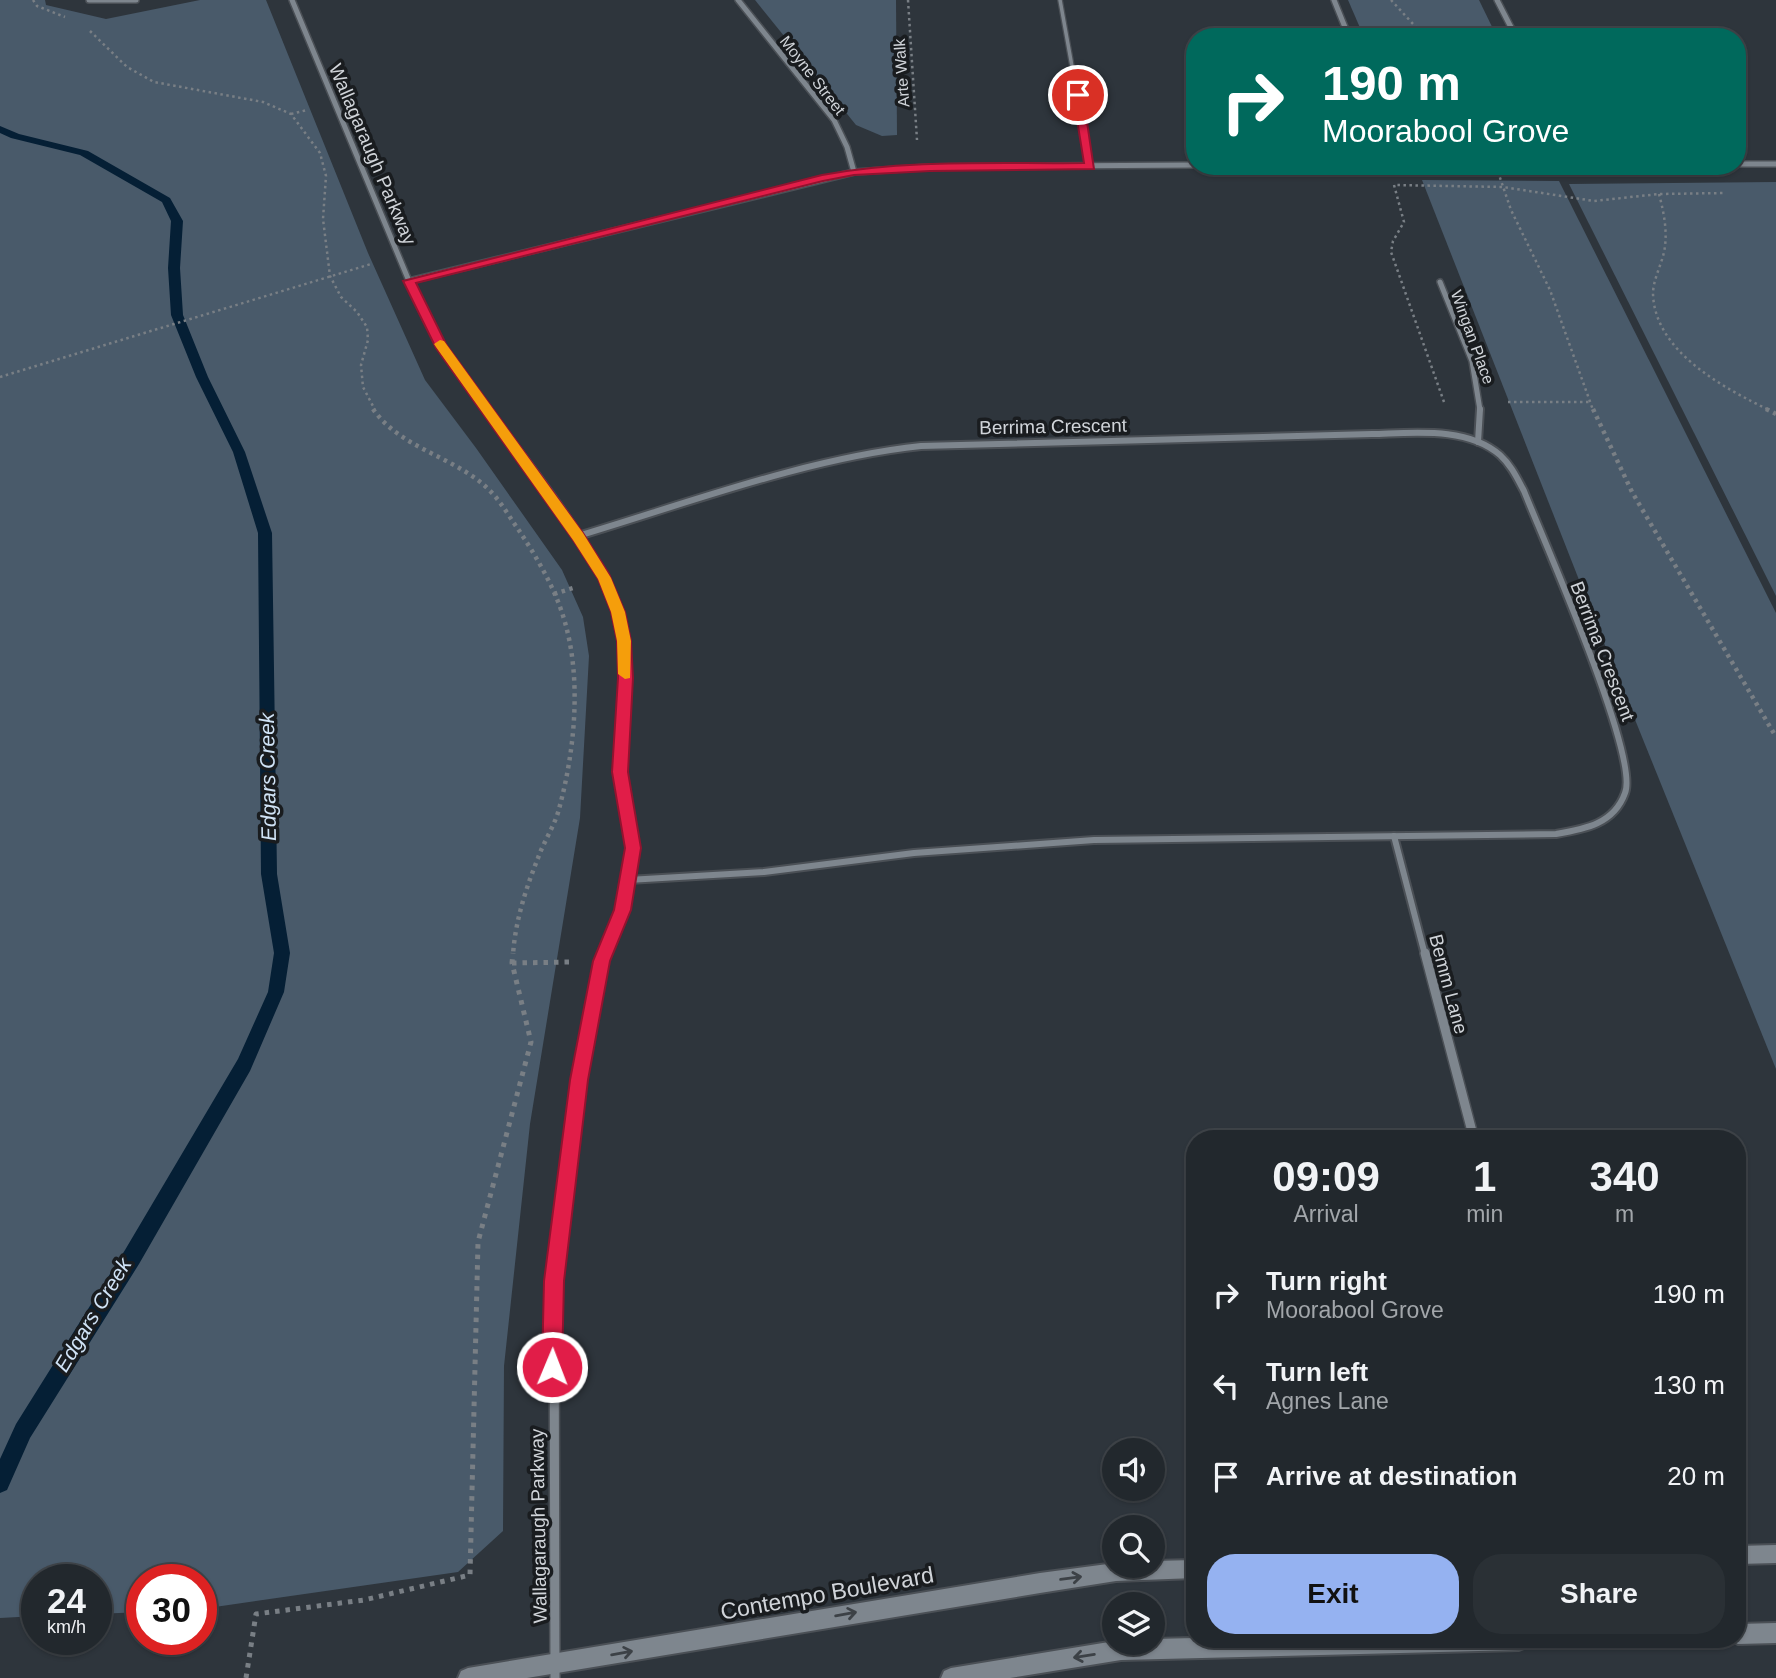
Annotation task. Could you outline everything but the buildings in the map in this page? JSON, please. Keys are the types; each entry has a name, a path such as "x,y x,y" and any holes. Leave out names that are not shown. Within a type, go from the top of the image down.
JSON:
{"street":[{"path":"91,1 136,0"},
{"name":"Wallagaraugh Parkway","path":"292,0 409,281 440,345 578,536 604,578 618,612 624,641 625,678 620,772 633,848 622,910 602,961 579,1080 554,1281 555,1672"},
{"name":"Moyne Street","path":"738,0 834,120 847,147 854,172"},
{"path":"1334,0 1345,28"},
{"path":"1497,0 1511,28"},
{"path":"1746,164 1776,164"},
{"path":"409,281 854,172 930,167 1186,165"},
{"name":"Wingan Place","path":"1440,282 1480,385 1483,418 1478,442"},
{"name":"Berrima Crescent","path":"578,536 807,468 874,451 921,446 1372,434 1437,434 1478,442 1499,454 1511,466 1524,491 1624,750 1627,790 1619,807 1605,820 1589,828 1556,834 1108,839 1005,844 764,872 628,880"},
{"name":"Bemm Lane","path":"1394,836 1472,1130"},
{"path":"1746,1555 1776,1554"},
{"name":"Contempo Boulevard","path":"468,1678 555,1672 1040,1583 1116,1572 1186,1569"},
{"path":"1746,1634 1776,1633"},
{"path":"951,1678 1121,1650 1201,1648"}],"lane":[{"path":"1060,0 1090,166"}],"path":[{"path":"33,0 44,9 72,19"},
{"name":"Arte Walk","path":"908,0 917,144"},
{"path":"1391,0 1417,28"},
{"path":"80,24 126,69 137,76 154,82 263,102 291,114 320,153 326,176 323,219 330,275 341,298 357,312 367,327 368,340 361,365 363,387 371,405 381,420 399,435 474,475 494,495 535,554 564,618 573,663 574,718 559,810 522,903 514,933 512,963 531,1042 478,1242 470,1575 423,1590 312,1609 256,1614 246,1678"},
{"path":"1499,175 1511,211 1550,290 1580,379 1615,458 1662,544 1776,737"},
{"path":"1503,187 1594,201 1659,194 1738,193"},
{"path":"1659,194 1667,238 1653,293 1662,328 1693,362 1717,381 1776,414"},
{"path":"0,377 304,283"},
{"path":"512,963 602,961"}],"shaded area":[{"path":"0,0 45,0 46,5 106,19 200,0 266,0 368,253 425,380 562,570 583,617 589,656 580,818 530,1124 504,1366 503,1531 458,1572 217,1607 217,1564 126,1564 126,1613 112,1613 112,1564 21,1564 21,1617 0,1618"},
{"path":"755,0 896,0 897,135 882,136 856,125"},
{"path":"1348,0 1479,0 1493,28 1360,28"},
{"path":"1422,180 1559,181 1776,613 1776,1069 1594,618"},
{"path":"1776,182 1776,596 1569,184"}],"waterway":[{"name":"Edgars Creek","path":"0,129 15,136 84,153 166,200 177,221 174,268 177,315 202,377 239,452 265,533 269,874 282,953 276,992 244,1065 132,1257 23,1431 0,1483"}],"slow traffic":[{"path":"440,344 578,536 604,578 618,612 624,641 625,674"}],"route":[{"path":"552,1367 554,1281 579,1080 602,961 622,910 633,848 620,772 625,678 624,641 618,612 604,578 578,536 440,345 409,281 854,172 930,167 1090,166 1078,95"}]}
